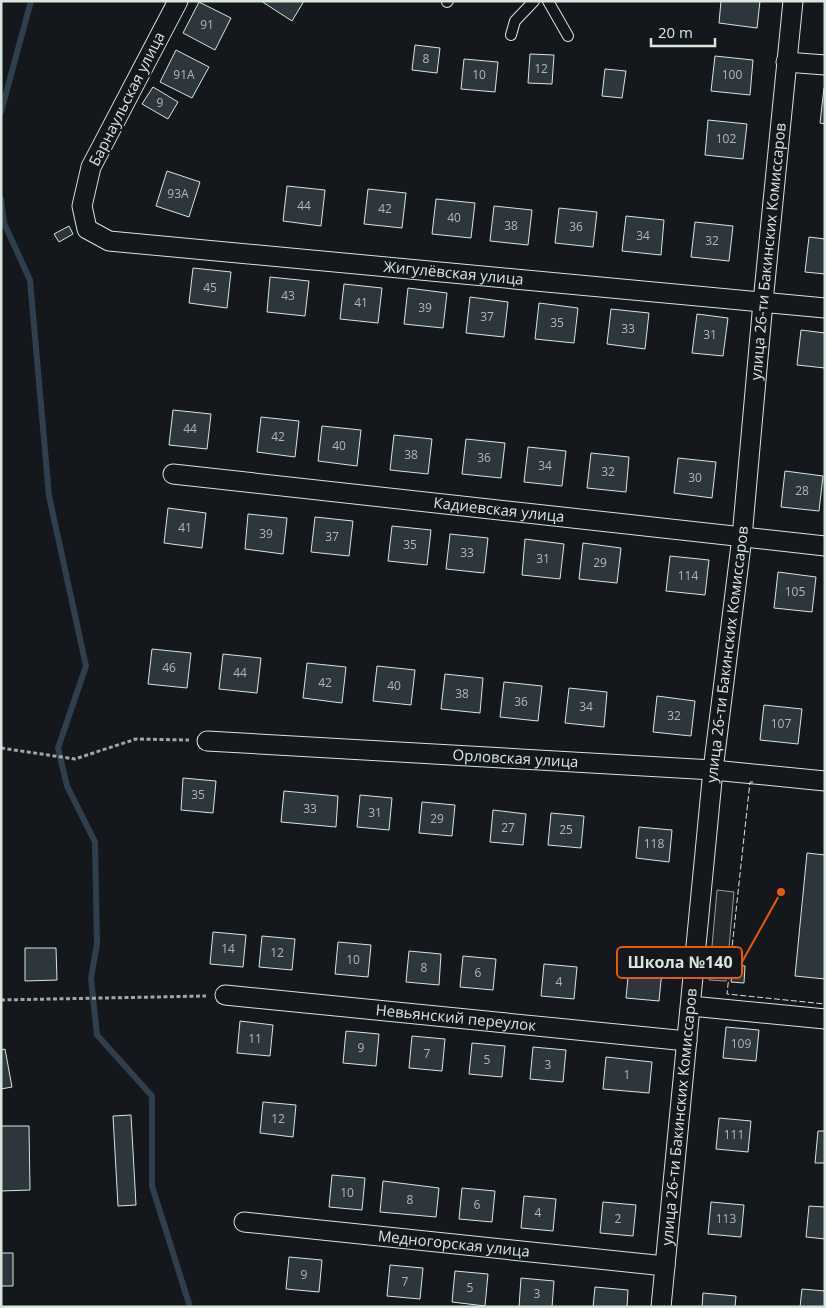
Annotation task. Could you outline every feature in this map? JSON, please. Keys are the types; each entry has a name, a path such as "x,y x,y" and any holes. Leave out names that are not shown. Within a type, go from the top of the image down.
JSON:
{"street":[{"name":"Барнаульская улица","path":"87,229 82,206 91,167 178,1"},
{"name":"улица 26-ти Бакинских Комиссаров","path":"661,1307 713,770 742,537 792,1"},
{"path":"786,62 825,65"},
{"name":"Жигулёвская улица","path":"87,229 109,241 136,244 825,308"},
{"name":"Кадиевская улица","path":"172,474 825,546"},
{"name":"Орловская улица","path":"206,740 713,770 825,781"},
{"name":"Невьянский переулок","path":"225,996 687,1041"},
{"path":"691,1006 825,1019"},
{"name":"Медногорская улица","path":"244,1222 665,1266"}],"lane":[{"path":"511,35 515,21 534,1"},
{"path":"548,1 568,36"}],"path":[{"path":"1,748 75,759 136,738 206,740"},
{"path":"1,1000 107,996 225,996"}],"shaded area":[{"path":"717,890 734,892 726,981 709,980"}],"building":[{"path":"261,1 304,1 292,21"},
{"path":"721,1 760,1 757,28 719,23"},
{"path":"199,2 231,18 215,50 183,33"},
{"path":"415,45 440,48 437,73 412,70"},
{"path":"176,50 209,67 192,98 160,82"},
{"path":"530,54 554,55 552,84 528,83"},
{"path":"715,56 753,60 750,95 711,91"},
{"path":"464,59 498,62 495,92 461,89"},
{"path":"605,69 626,71 622,98 602,96"},
{"path":"153,87 178,102 168,119 142,104"},
{"path":"825,88 825,124 820,123"},
{"path":"708,120 747,124 743,159 705,155"},
{"path":"167,171 200,182 189,217 156,206"},
{"path":"287,186 325,190 321,226 283,221"},
{"path":"368,189 406,193 402,228 364,224"},
{"path":"436,199 475,203 471,238 432,234"},
{"path":"494,206 532,210 528,245 490,241"},
{"path":"559,208 597,212 593,247 555,243"},
{"path":"626,216 664,220 661,255 622,251"},
{"path":"695,222 733,226 729,261 691,257"},
{"path":"69,226 73,234 59,242 54,234"},
{"path":"809,237 825,239 825,274 805,272"},
{"path":"193,268 231,272 227,308 189,303"},
{"path":"270,277 309,281 305,316 267,312"},
{"path":"344,284 382,288 378,323 340,319"},
{"path":"408,288 447,293 443,328 404,324"},
{"path":"470,297 508,302 504,337 466,333"},
{"path":"539,303 578,308 574,343 535,339"},
{"path":"611,309 649,313 645,349 607,344"},
{"path":"697,314 728,318 723,356 692,353"},
{"path":"801,330 825,333 825,368 797,365"},
{"path":"173,410 211,414 207,449 169,445"},
{"path":"261,417 299,421 295,457 257,452"},
{"path":"322,426 361,430 357,466 318,461"},
{"path":"394,435 432,439 428,474 390,470"},
{"path":"466,439 505,443 501,478 462,474"},
{"path":"528,447 566,451 562,486 524,482"},
{"path":"591,453 629,457 626,492 587,488"},
{"path":"678,458 716,462 712,498 674,493"},
{"path":"785,471 823,476 819,511 781,507"},
{"path":"168,508 206,513 202,548 164,543"},
{"path":"248,514 287,518 283,554 245,549"},
{"path":"315,517 353,521 349,556 311,552"},
{"path":"392,526 431,530 427,565 388,561"},
{"path":"450,534 488,538 484,573 446,569"},
{"path":"525,539 564,544 560,579 522,575"},
{"path":"583,543 621,548 617,583 579,579"},
{"path":"670,556 709,560 705,595 666,591"},
{"path":"778,572 816,577 812,612 774,608"},
{"path":"152,649 191,653 187,688 148,684"},
{"path":"223,654 261,658 257,693 219,689"},
{"path":"307,663 346,667 342,703 303,698"},
{"path":"377,666 415,670 411,705 373,701"},
{"path":"445,674 483,678 480,713 441,709"},
{"path":"504,682 542,686 538,721 500,717"},
{"path":"569,688 607,692 604,727 565,723"},
{"path":"657,696 695,701 691,736 653,732"},
{"path":"764,705 802,709 798,744 760,740"},
{"path":"183,778 216,781 213,813 181,810"},
{"path":"284,791 338,796 336,827 281,822"},
{"path":"360,795 392,798 389,830 357,827"},
{"path":"422,802 455,805 452,836 419,833"},
{"path":"493,810 526,814 523,845 490,842"},
{"path":"551,813 584,816 581,848 548,845"},
{"path":"639,827 672,830 669,862 636,858"},
{"path":"807,853 825,855 825,979 795,976"},
{"path":"213,932 246,935 243,967 210,964"},
{"path":"262,936 295,939 292,970 259,967"},
{"path":"338,942 371,945 368,977 335,974"},
{"path":"25,948 56,948 57,980 25,981"},
{"path":"409,951 441,954 439,985 406,982"},
{"path":"463,956 496,959 493,990 460,987"},
{"path":"544,964 577,967 574,999 541,996"},
{"path":"733,965 745,966 744,983 731,982"},
{"path":"629,967 662,970 659,1001 626,998"},
{"path":"240,1021 273,1025 270,1056 237,1053"},
{"path":"726,1027 759,1030 756,1061 723,1058"},
{"path":"346,1031 379,1034 376,1066 343,1063"},
{"path":"412,1036 445,1039 442,1071 409,1068"},
{"path":"472,1043 505,1046 502,1077 469,1074"},
{"path":"533,1047 566,1050 563,1082 530,1079"},
{"path":"5,1049 12,1087 1,1089 1,1050"},
{"path":"606,1057 652,1062 649,1093 603,1089"},
{"path":"263,1102 296,1105 293,1137 260,1133"},
{"path":"131,1115 136,1205 118,1206 113,1116"},
{"path":"719,1118 751,1121 748,1152 716,1149"},
{"path":"1,1126 29,1126 30,1190 1,1191"},
{"path":"818,1131 825,1131 825,1163 815,1163"},
{"path":"332,1175 365,1178 362,1210 329,1207"},
{"path":"383,1181 439,1188 436,1217 380,1212"},
{"path":"462,1188 495,1191 492,1222 459,1219"},
{"path":"524,1196 556,1199 553,1231 521,1228"},
{"path":"603,1202 636,1205 633,1236 600,1233"},
{"path":"711,1202 744,1205 741,1237 708,1234"},
{"path":"809,1206 825,1207 825,1239 806,1237"},
{"path":"1,1253 13,1253 13,1286 1,1286"},
{"path":"289,1257 322,1260 319,1292 286,1289"},
{"path":"390,1265 423,1268 420,1299 387,1296"},
{"path":"455,1271 488,1274 485,1306 452,1302"},
{"path":"521,1278 554,1281 552,1307 519,1307"},
{"path":"595,1287 628,1290 627,1307 593,1307"},
{"path":"802,1289 825,1291 825,1307 800,1307"},
{"path":"703,1293 736,1296 735,1307 702,1307"}],"waterway":[{"path":"1,112 31,1"},
{"path":"1,199 4,223 30,280 49,496 86,666 58,748 67,786 95,842 97,944 91,978 97,1035 152,1096 152,1186 190,1307"}],"fence":[{"path":"753,782 750,782 727,994 825,1004"}],"place":[{"name":"Школа №140","path":"781,892"}]}
